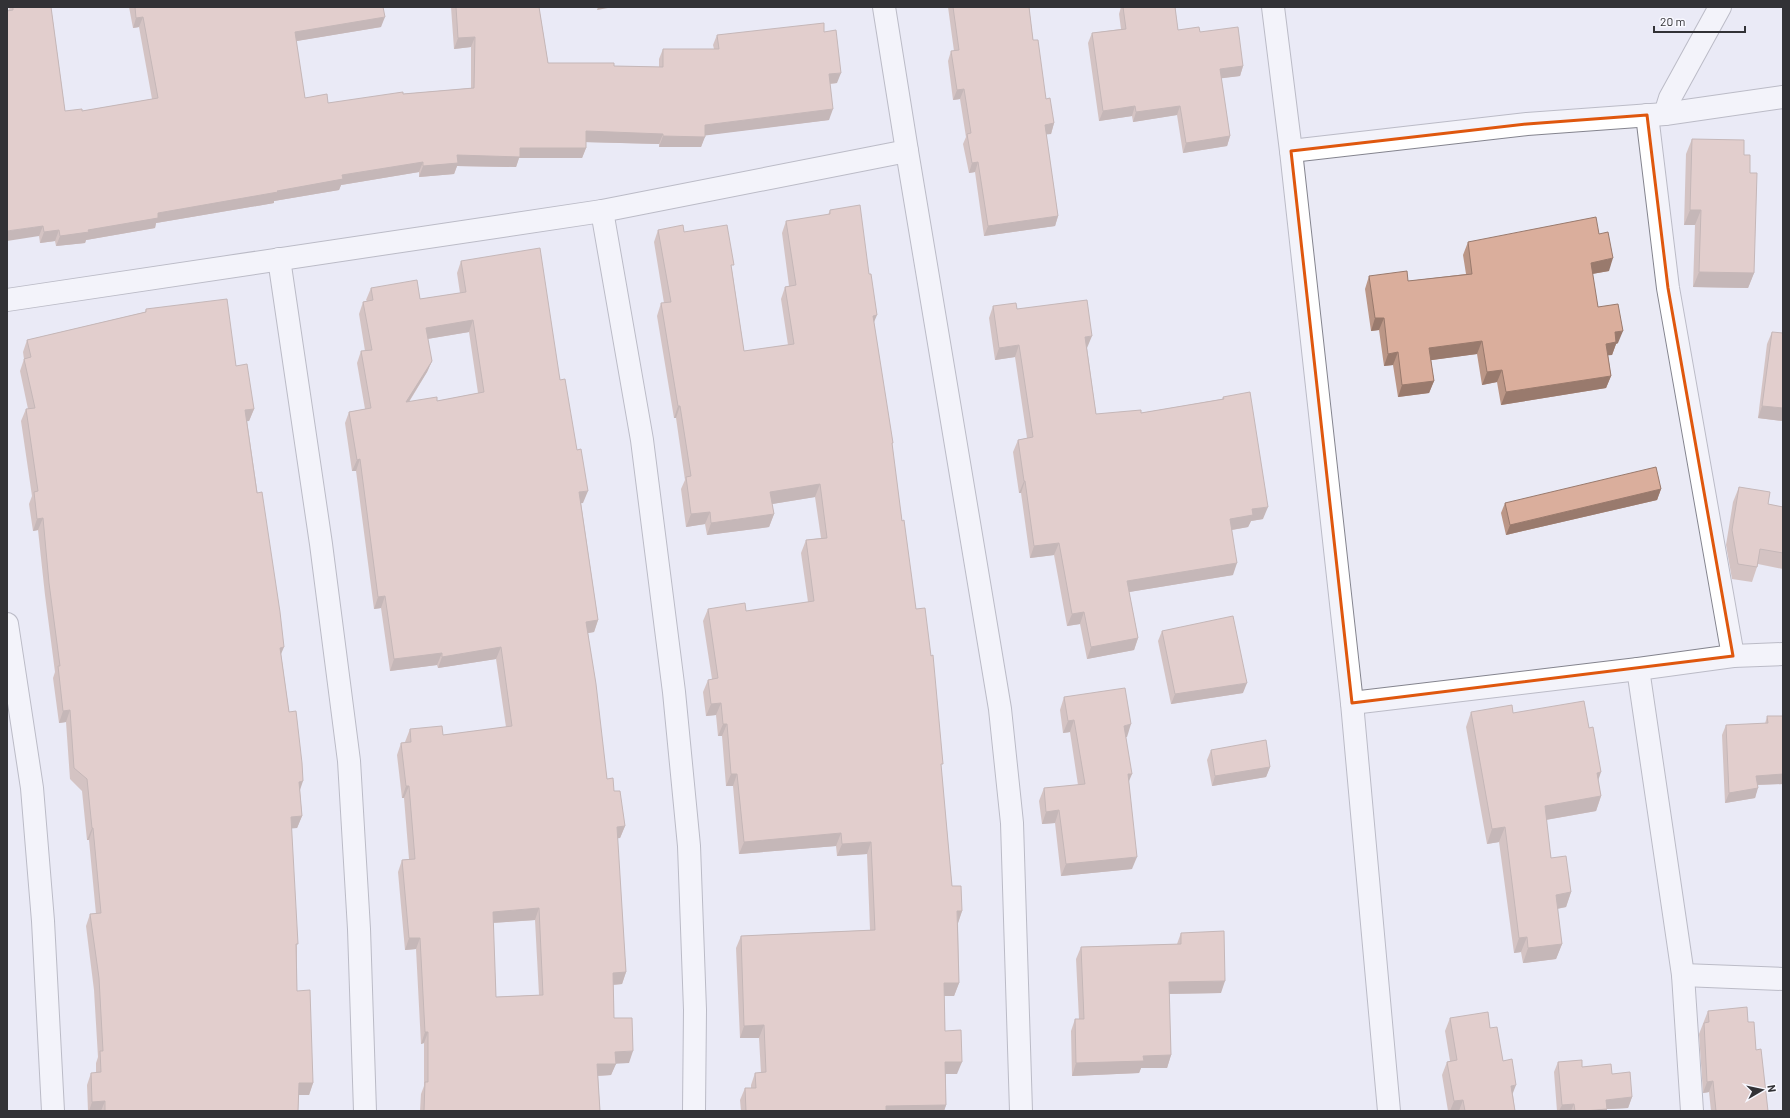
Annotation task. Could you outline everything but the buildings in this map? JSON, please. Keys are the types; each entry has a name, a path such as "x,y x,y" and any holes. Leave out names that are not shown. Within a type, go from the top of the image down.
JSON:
{"street":[{"path":"884,7 1000,709 1012,823 1022,1111"},
{"path":"1273,7 1291,151 1352,703 1389,1111"},
{"path":"1720,7 1670,98 1656,114 1668,288 1733,656"},
{"path":"1291,151 1527,124 1656,114 1783,97"},
{"path":"7,300 602,211 907,151"},
{"path":"602,211 642,440 674,700 689,846 694,1010 694,1111"},
{"path":"278,259 321,544 349,761 359,930 365,1111"},
{"path":"7,624 32,788 43,922 53,1111"},
{"path":"1352,703 1638,669 1733,656 1783,654"},
{"path":"1638,669 1683,975 1692,1111"},
{"path":"1683,975 1783,980"}],"highlighted area":[{"path":"1647,115 1668,288 1733,656 1352,703 1291,151 1527,124"}]}
